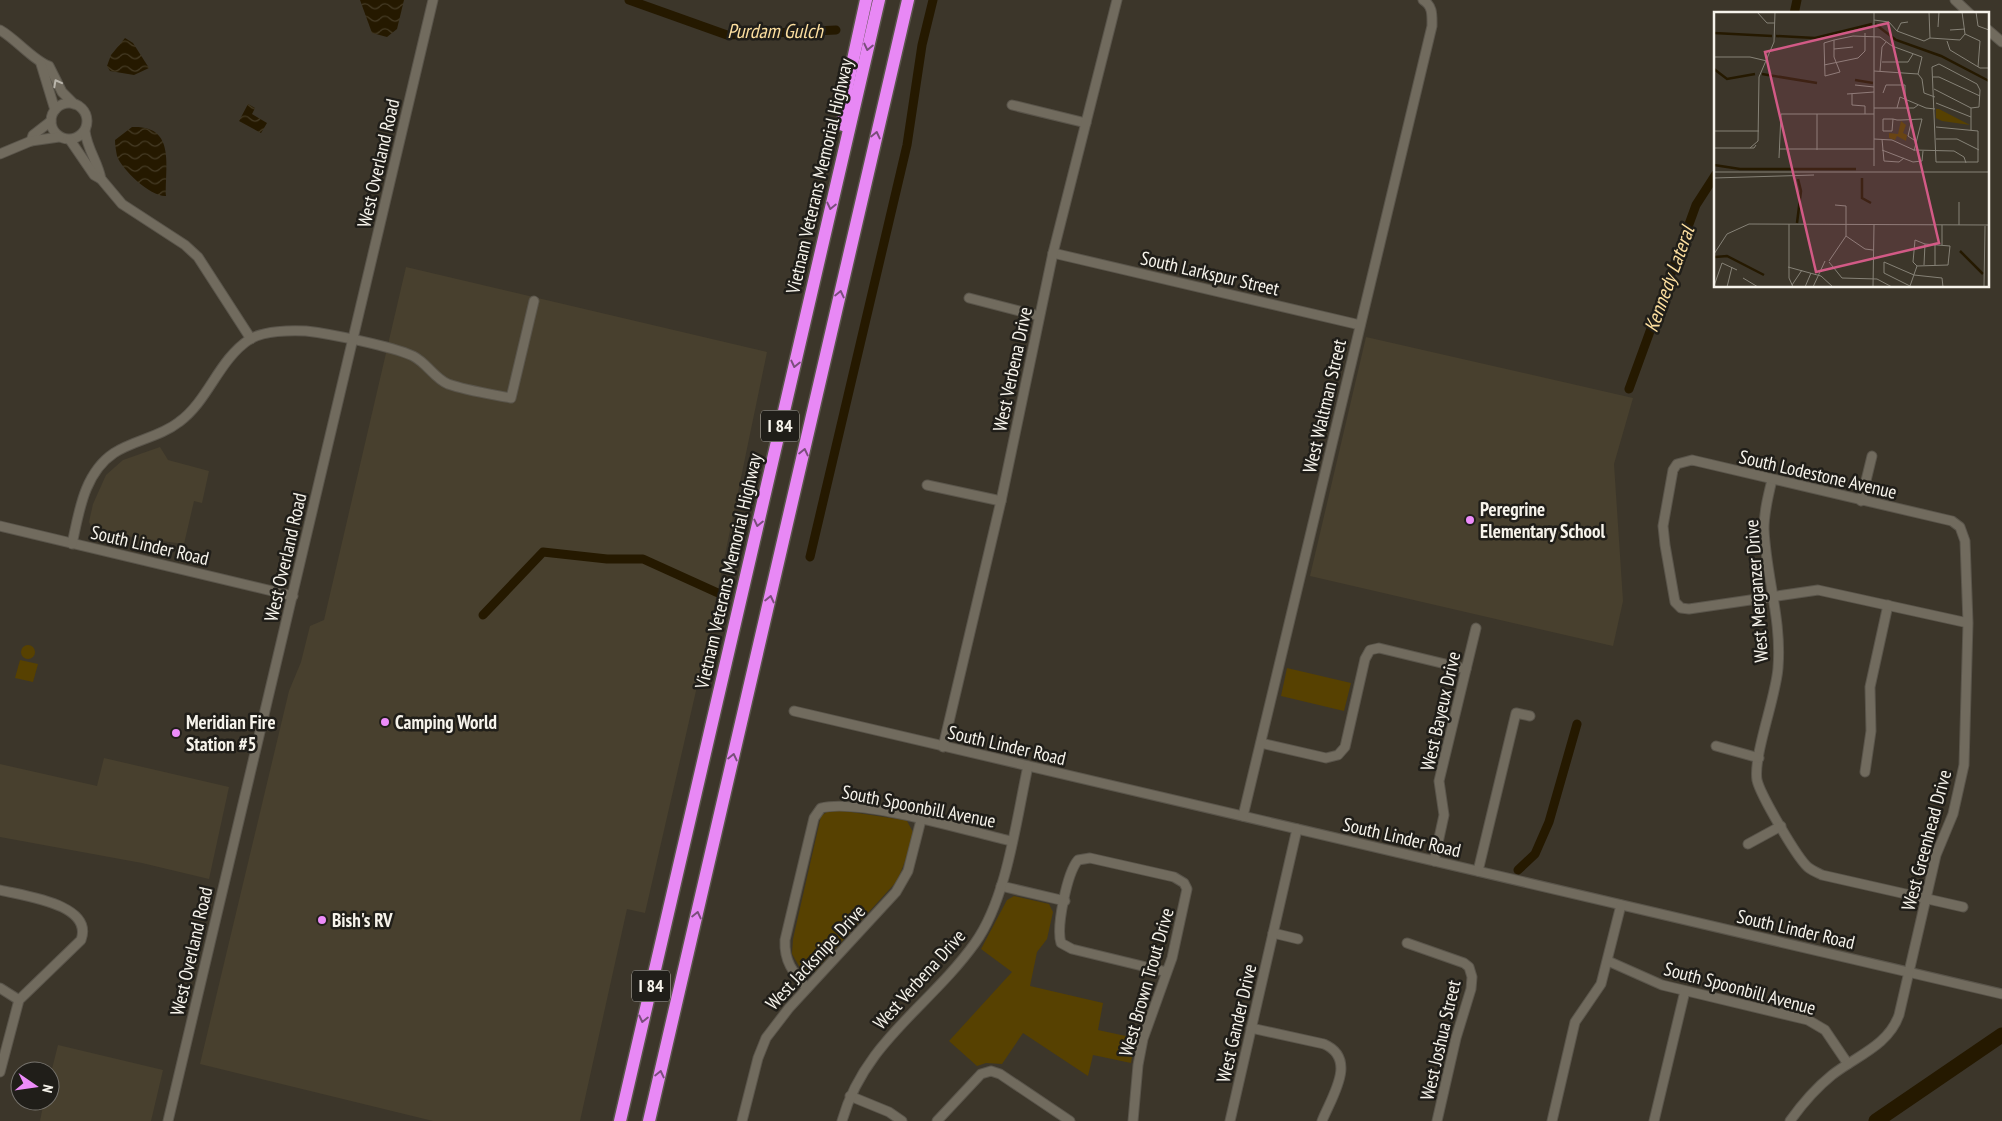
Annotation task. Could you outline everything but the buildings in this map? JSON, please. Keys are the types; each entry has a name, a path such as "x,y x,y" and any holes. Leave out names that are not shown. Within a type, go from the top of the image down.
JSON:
{"highway":[{"path":"836,183 847,87 866,0"},
{"name":"Vietnam Veterans Memorial Highway","path":"620,1121 879,0"},
{"name":"I 84","path":"649,1121 908,0"}],"street":[{"name":"West Overland Road","path":"168,1121 433,0"},
{"name":"West Verbena Drive","path":"943,747 1001,501 1053,253 1117,0"},
{"path":"1955,0 1968,12"},
{"name":"West Waltman Street","path":"1244,816 1432,26 1433,13 1426,2"},
{"path":"0,30 27,50 41,64 55,110"},
{"path":"1990,32 2002,42"},
{"path":"41,64 48,66 62,92 86,115 85,131 87,146 99,169 101,180"},
{"path":"30,141 33,135 51,121 55,110 64,104 74,104"},
{"path":"1012,105 1086,123"},
{"path":"51,121 55,133 59,137"},
{"path":"70,140 85,131"},
{"path":"0,154 30,141 59,137 70,140 94,175 101,180 122,204 185,244 198,257 251,339"},
{"name":"South Larkspur Street","path":"1053,253 1360,325"},
{"path":"969,298 1039,316"},
{"path":"72,544 83,497 96,471 114,454 177,424 190,414 232,356 251,339 274,332 305,331 353,341 415,357 436,376 450,385 511,398 534,301"},
{"path":"1862,501 1872,456"},
{"name":"South Lodestone Avenue","path":"1774,596 1689,609 1681,608 1675,602 1664,545 1663,526 1673,470 1677,464 1692,460 1952,521"},
{"name":"West Merganzer Drive","path":"1772,480 1766,507 1764,529 1779,637 1778,670 1759,758 1757,779 1762,792 1799,857 1808,868 1822,875 1963,908"},
{"path":"927,485 1001,501"},
{"name":"West Greenhead Drive","path":"1790,1121 1818,1087 1891,1032 1899,1015 1936,855 1954,814 1962,779 1968,624 1965,541 1960,527 1952,521"},
{"name":"South Linder Road","path":"0,526 293,596"},
{"path":"1774,596 1818,590 1968,624"},
{"path":"1864,772 1871,731 1870,687 1888,605"},
{"name":"West Bayeux Drive","path":"1434,861 1444,815 1439,781 1476,628"},
{"path":"1261,743 1326,758 1338,756 1345,747 1365,659 1370,650 1379,648 1466,669"},
{"name":"South Linder Road","path":"794,712 2002,994"},
{"path":"1478,871 1516,712 1530,716"},
{"path":"1716,746 1759,758"},
{"name":"West Verbena Drive","path":"842,1121 850,1096 860,1075 875,1053 975,943 990,917 1001,886 1028,766"},
{"name":"South Spoonbill Avenue","path":"807,988 788,966 785,954 785,940 814,818 821,808 832,805 921,820 1011,841"},
{"name":"West Jacksnipe Drive","path":"742,1121 758,1058 766,1038 781,1017 896,892 908,871 921,820"},
{"path":"1748,844 1781,826"},
{"name":"West Gander Drive","path":"1230,1121 1297,829"},
{"name":"West Brown Trout Drive","path":"1065,901 1072,871 1078,860 1090,858 1174,877 1184,883 1187,895 1167,972 1143,1039 1138,1065 1133,1121"},
{"path":"1001,886 1065,901 1058,930 1061,943 1072,949 1167,972"},
{"path":"0,890 52,902 81,920 84,932 81,940 19,1000 0,1072"},
{"path":"1552,1121 1575,1022 1601,984 1621,905"},
{"path":"1273,933 1298,939"},
{"name":"West Joshua Street","path":"1407,943 1458,960 1469,967 1472,978 1471,989 1456,1038 1437,1121"},
{"name":"South Spoonbill Avenue","path":"1608,961 1653,982 1808,1020 1825,1030 1848,1064"},
{"path":"0,988 19,1000"},
{"path":"1654,1121 1685,991"},
{"path":"1251,1028 1324,1044 1333,1048 1340,1055 1341,1075 1322,1121"},
{"path":"937,1121 981,1074 991,1071 1000,1074 1070,1121"},
{"path":"850,1096 889,1112 902,1121"}],"shaded area":[{"path":"406,267 767,352 704,656 645,913 627,909 580,1121 433,1121 200,1064 289,691 301,662 310,626 324,620"},
{"name":"Peregrine Elementary School","path":"1366,337 1633,398 1614,464 1623,601 1613,646 1310,576"},
{"path":"160,447 168,460 209,471 202,503 194,501 184,544 125,536 92,528 89,522 93,504 106,475 123,460"},
{"path":"28,645 33,647 35,652 33,657 28,659 23,657 21,652 23,647"},
{"path":"20,660 38,664 33,682 15,678"},
{"path":"1287,668 1351,683 1344,711 1281,696"},
{"path":"104,758 229,787 209,879 142,863 0,837 0,764 97,786"},
{"path":"831,809 904,820 907,821 913,832 906,859 897,881 815,971 802,971 792,954 793,939 821,816"},
{"path":"1014,896 1049,904 1053,912 1047,939 1037,952 1030,986 1103,1003 1098,1030 1135,1038 1131,1063 1093,1055 1088,1076 1023,1033 1002,1064 986,1063 977,1066 949,1041 1012,972 981,949 1007,900"},
{"path":"58,1045 163,1070 151,1121 40,1121 42,1111 60,1111 60,1061 54,1061"}],"water":[{"path":"360,0 404,0 397,29 387,37 372,33"},
{"path":"125,38 133,43 149,68 134,75 110,71 107,66 111,55"},
{"path":"248,104 255,108 252,114 267,123 261,133 239,121"},
{"path":"132,127 146,128 156,133 162,140 166,160 166,196 153,192 138,182 117,156 115,140"}],"waterway":[{"name":"Purdam Gulch","path":"629,0 727,35 836,30"},
{"path":"810,557 907,145 922,45 933,0"},
{"name":"Kennedy Lateral","path":"1794,12 1797,0"},
{"name":"Kennedy Lateral","path":"1629,389 1696,205 1714,177"},
{"path":"483,615 543,552 607,559 643,559 718,593"},
{"name":"Kennedy Lateral","path":"1518,870 1535,854 1549,822 1577,724"},
{"path":"1876,1121 2002,1035"}],"place":[{"name":"Peregrine Elementary School","path":"1470,520"},
{"name":"Camping World","path":"385,722"},
{"name":"Meridian Fire Station #5","path":"176,733"},
{"name":"Bish's RV","path":"322,920"}]}
